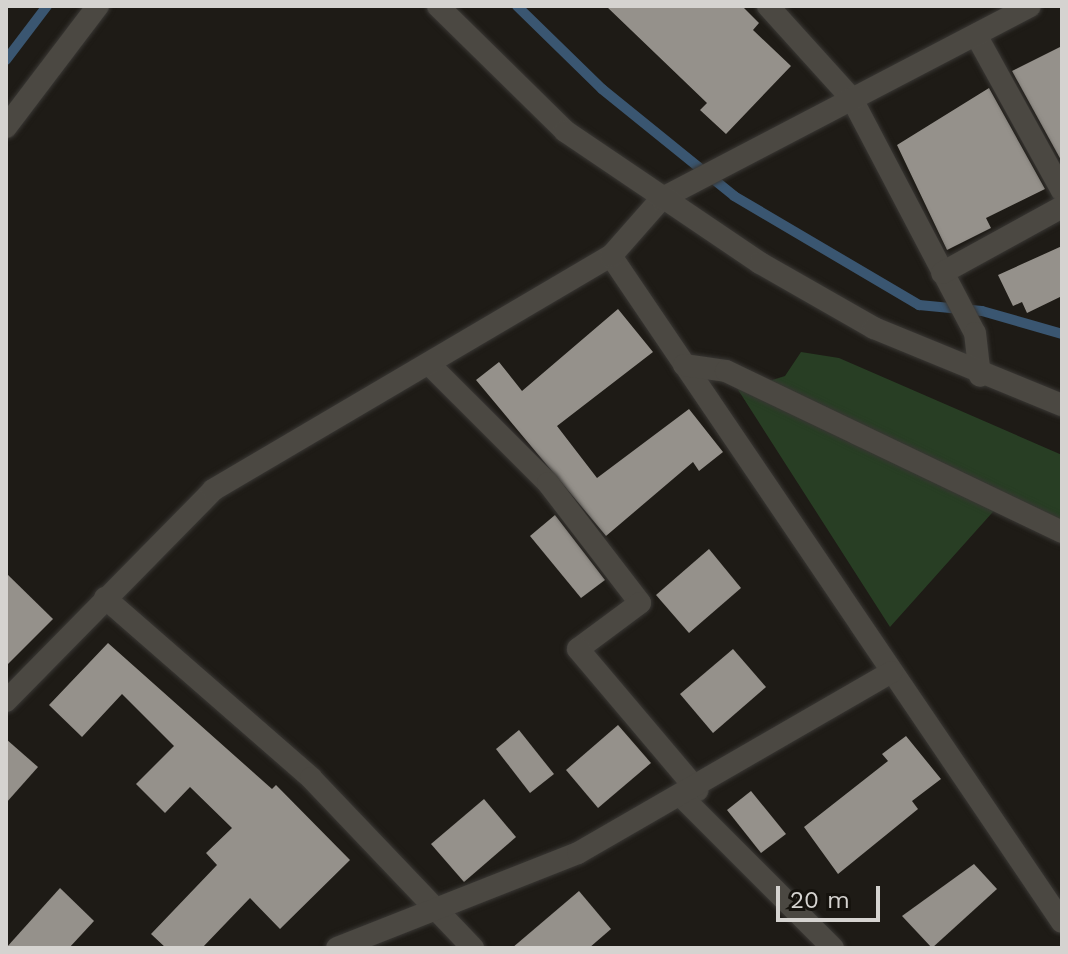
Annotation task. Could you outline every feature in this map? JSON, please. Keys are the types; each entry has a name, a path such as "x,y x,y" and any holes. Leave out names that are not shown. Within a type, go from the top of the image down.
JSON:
{"street":[{"path":"6,127 98,6"},
{"path":"438,6 565,131 661,199 874,328 980,376 1062,405"},
{"path":"768,6 852,99 975,333 980,376"},
{"path":"6,701 213,490 611,256 661,199 1030,6"},
{"path":"976,35 1062,191"},
{"path":"942,273 1062,207"},
{"path":"611,256 1062,922"},
{"path":"429,364 548,483 640,603 578,649 690,794 833,948"},
{"path":"684,365 726,371 1062,532"},
{"path":"105,598 311,778 473,948"},
{"path":"337,948 578,853 690,794 892,672"}],"green space":[{"path":"801,352 839,358 1062,455 1062,538 1000,504 890,627 726,371 756,385 785,376"}],"building":[{"path":"606,6 742,6 759,23 753,30 791,66 726,134 700,110 707,103"},
{"path":"1062,46 1062,162 1012,71"},
{"path":"989,88 1045,189 986,218 991,228 947,250 897,145"},
{"path":"1062,246 1062,296 1027,313 1022,302 1013,306 998,275"},
{"path":"618,309 653,352 557,426 597,478 689,409 723,452 699,471 693,462 606,536 476,380 499,362 522,391"},
{"path":"555,515 605,580 581,598 530,536"},
{"path":"709,549 741,588 689,633 656,595"},
{"path":"6,573 53,619 6,666"},
{"path":"108,643 272,789 276,785 350,860 280,929 250,898 202,948 166,948 151,934 217,865 206,853 232,828 190,787 165,813 136,784 174,746 122,694 82,737 49,705"},
{"path":"733,649 766,687 713,733 680,694"},
{"path":"618,725 651,763 598,808 566,770"},
{"path":"519,730 554,774 530,793 496,749"},
{"path":"906,736 941,779 912,801 918,809 838,874 804,827 888,761 882,754"},
{"path":"6,739 38,767 6,803"},
{"path":"751,791 786,834 761,853 727,810"},
{"path":"484,799 516,837 464,882 431,844"},
{"path":"974,864 997,889 932,948 902,916"},
{"path":"60,888 94,921 69,948 6,948"},
{"path":"579,891 611,929 589,948 512,948"}],"waterway":[{"path":"6,60 47,6"},
{"path":"517,6 602,89 734,196 919,305 982,311 1062,334"}]}
